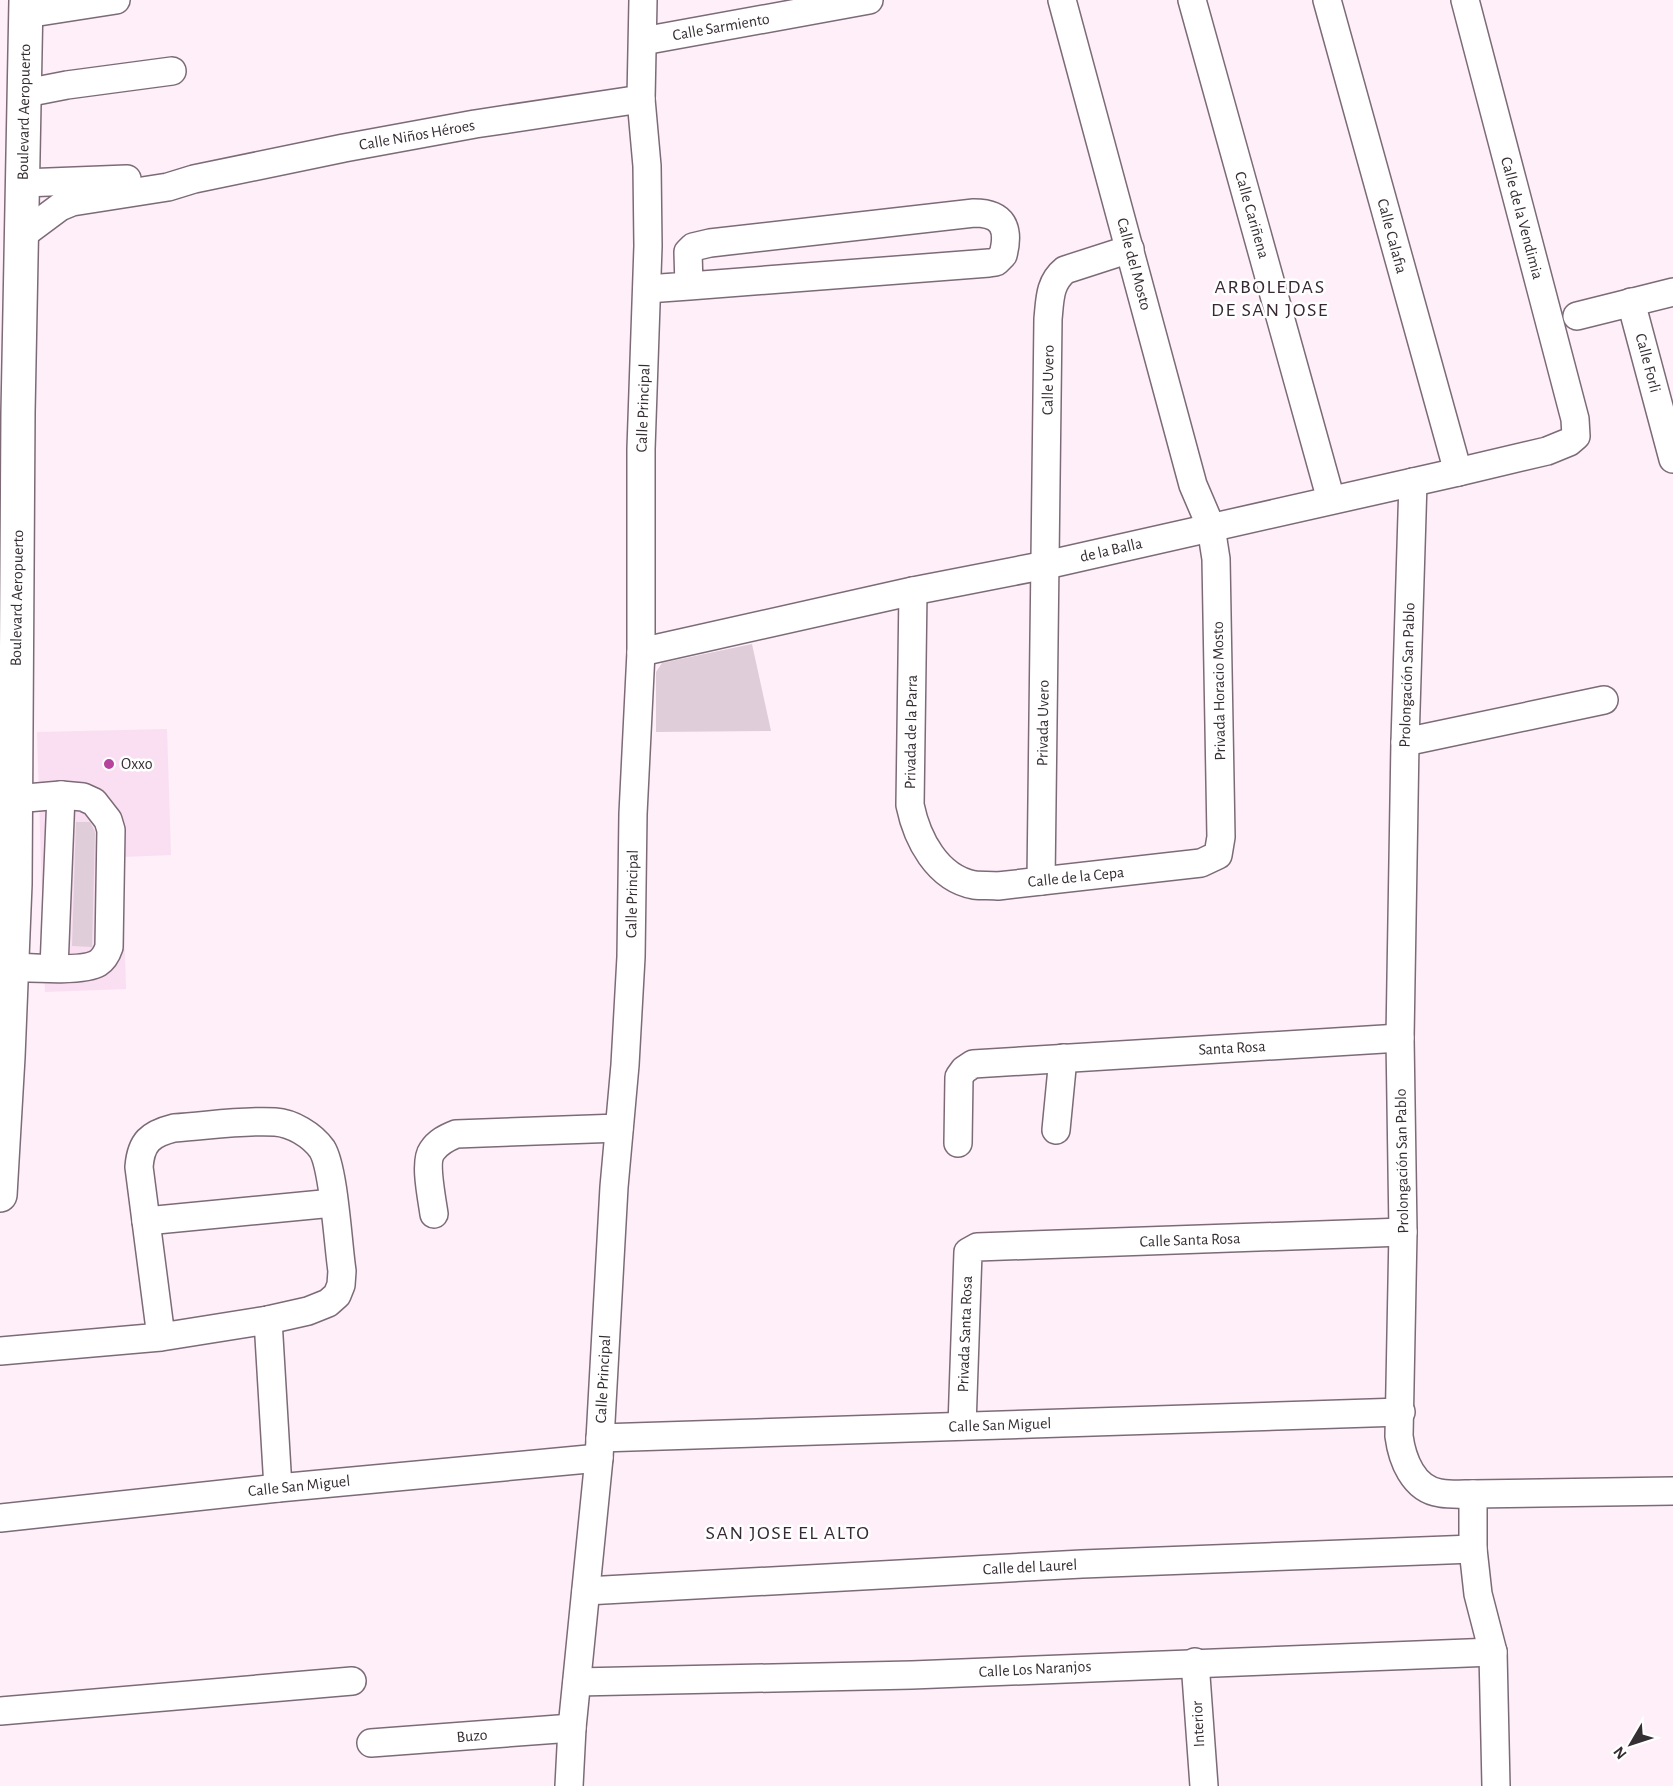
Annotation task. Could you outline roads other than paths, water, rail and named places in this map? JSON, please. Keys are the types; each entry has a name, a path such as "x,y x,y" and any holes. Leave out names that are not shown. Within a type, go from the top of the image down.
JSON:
{"highway":[{"name":"Boulevard Aeropuerto","path":"0,1195 4,1043 12,967 15,884 21,236 26,93 26,7"},
{"path":"0,918 15,884"}],"street":[{"path":"26,7 116,0"},
{"name":"Calle Principal","path":"569,1786 572,1728 600,1448 631,957 633,814 641,652 641,449 647,289 647,166 641,99 643,0"},
{"name":"Calle Sarmiento","path":"643,41 869,0"},
{"name":"Calle del Mosto","path":"1062,0 1193,485 1211,527"},
{"name":"Calle Cariñena","path":"1192,0 1331,500"},
{"name":"Calle Calafia","path":"1327,0 1458,472"},
{"name":"Calle de la Vendimia","path":"1465,0 1575,419 1576,436"},
{"path":"26,93 172,70"},
{"name":"Calle Niños Héroes","path":"21,236 47,215 66,204 168,187 194,179 453,128 641,99"},
{"name":"Calle Niños Héroes","path":"22,183 194,179"},
{"path":"647,289 689,286 989,263 996,262 1003,255 1006,246 1004,226 995,216 974,213 710,243 693,247 688,252 689,286"},
{"name":"Calle Uvero","path":"1046,564 1048,319 1052,285 1065,270 1130,249"},
{"path":"1577,316 1673,292"},
{"name":"Calle Forli","path":"1631,302 1668,420 1673,459"},
{"name":"de la Balla","path":"641,652 1458,472 1546,451 1569,442 1576,436"},
{"name":"Prolongación San Pablo","path":"1413,482 1405,742 1400,1038 1403,1233 1399,1436 1402,1454 1410,1472 1423,1485 1438,1493 1673,1491"},
{"name":"Privada Horacio Mosto","path":"1211,527 1216,559 1217,599 1221,837 1218,855"},
{"name":"Privada Uvero","path":"1041,881 1046,564"},
{"name":"Privada de la Parra","path":"913,591 910,805 913,823 921,841 938,865"},
{"path":"1405,742 1604,700"},
{"path":"54,968 61,795"},
{"path":"12,967 89,966 98,963 109,947 111,830 108,820 94,802 83,797 61,795 15,799"},
{"name":"Calle de la Cepa","path":"938,865 957,879 974,885 998,886 1201,863 1218,855"},
{"name":"Santa Rosa","path":"958,1143 959,1077 973,1064 1400,1038"},
{"path":"1056,1130 1063,1058"},
{"path":"0,1351 161,1337 268,1320 318,1308 328,1303 337,1294 342,1271 330,1170 322,1150 311,1138 295,1127 277,1122 174,1128 162,1131 148,1140 140,1152 139,1167 161,1337"},
{"path":"434,1214 430,1153 443,1140 456,1134 619,1128"},
{"path":"146,1221 333,1203"},
{"name":"Calle Santa Rosa","path":"977,1247 1403,1233"},
{"name":"Privada Santa Rosa","path":"962,1426 968,1252 977,1247"},
{"path":"268,1320 278,1488"},
{"name":"Calle San Miguel","path":"0,1518 278,1488 600,1448 962,1426 1401,1412"},
{"path":"1473,1494 1473,1549 1478,1594 1493,1652 1496,1786"},
{"name":"Calle del Laurel","path":"586,1591 1115,1563 1473,1549"},
{"name":"Calle Los Naranjos","path":"577,1682 912,1675 1493,1652"},
{"name":"Interior","path":"1195,1662 1204,1786"},
{"path":"0,1711 352,1681"},
{"name":"Buzo","path":"371,1743 572,1728"}],"place":[{"name":"Oxxo","path":"109,764"}],"district":[{"name":"ARBOLEDAS DE SAN JOSE","path":"1270,298"},
{"name":"SAN JOSE EL ALTO","path":"788,1533"}]}
